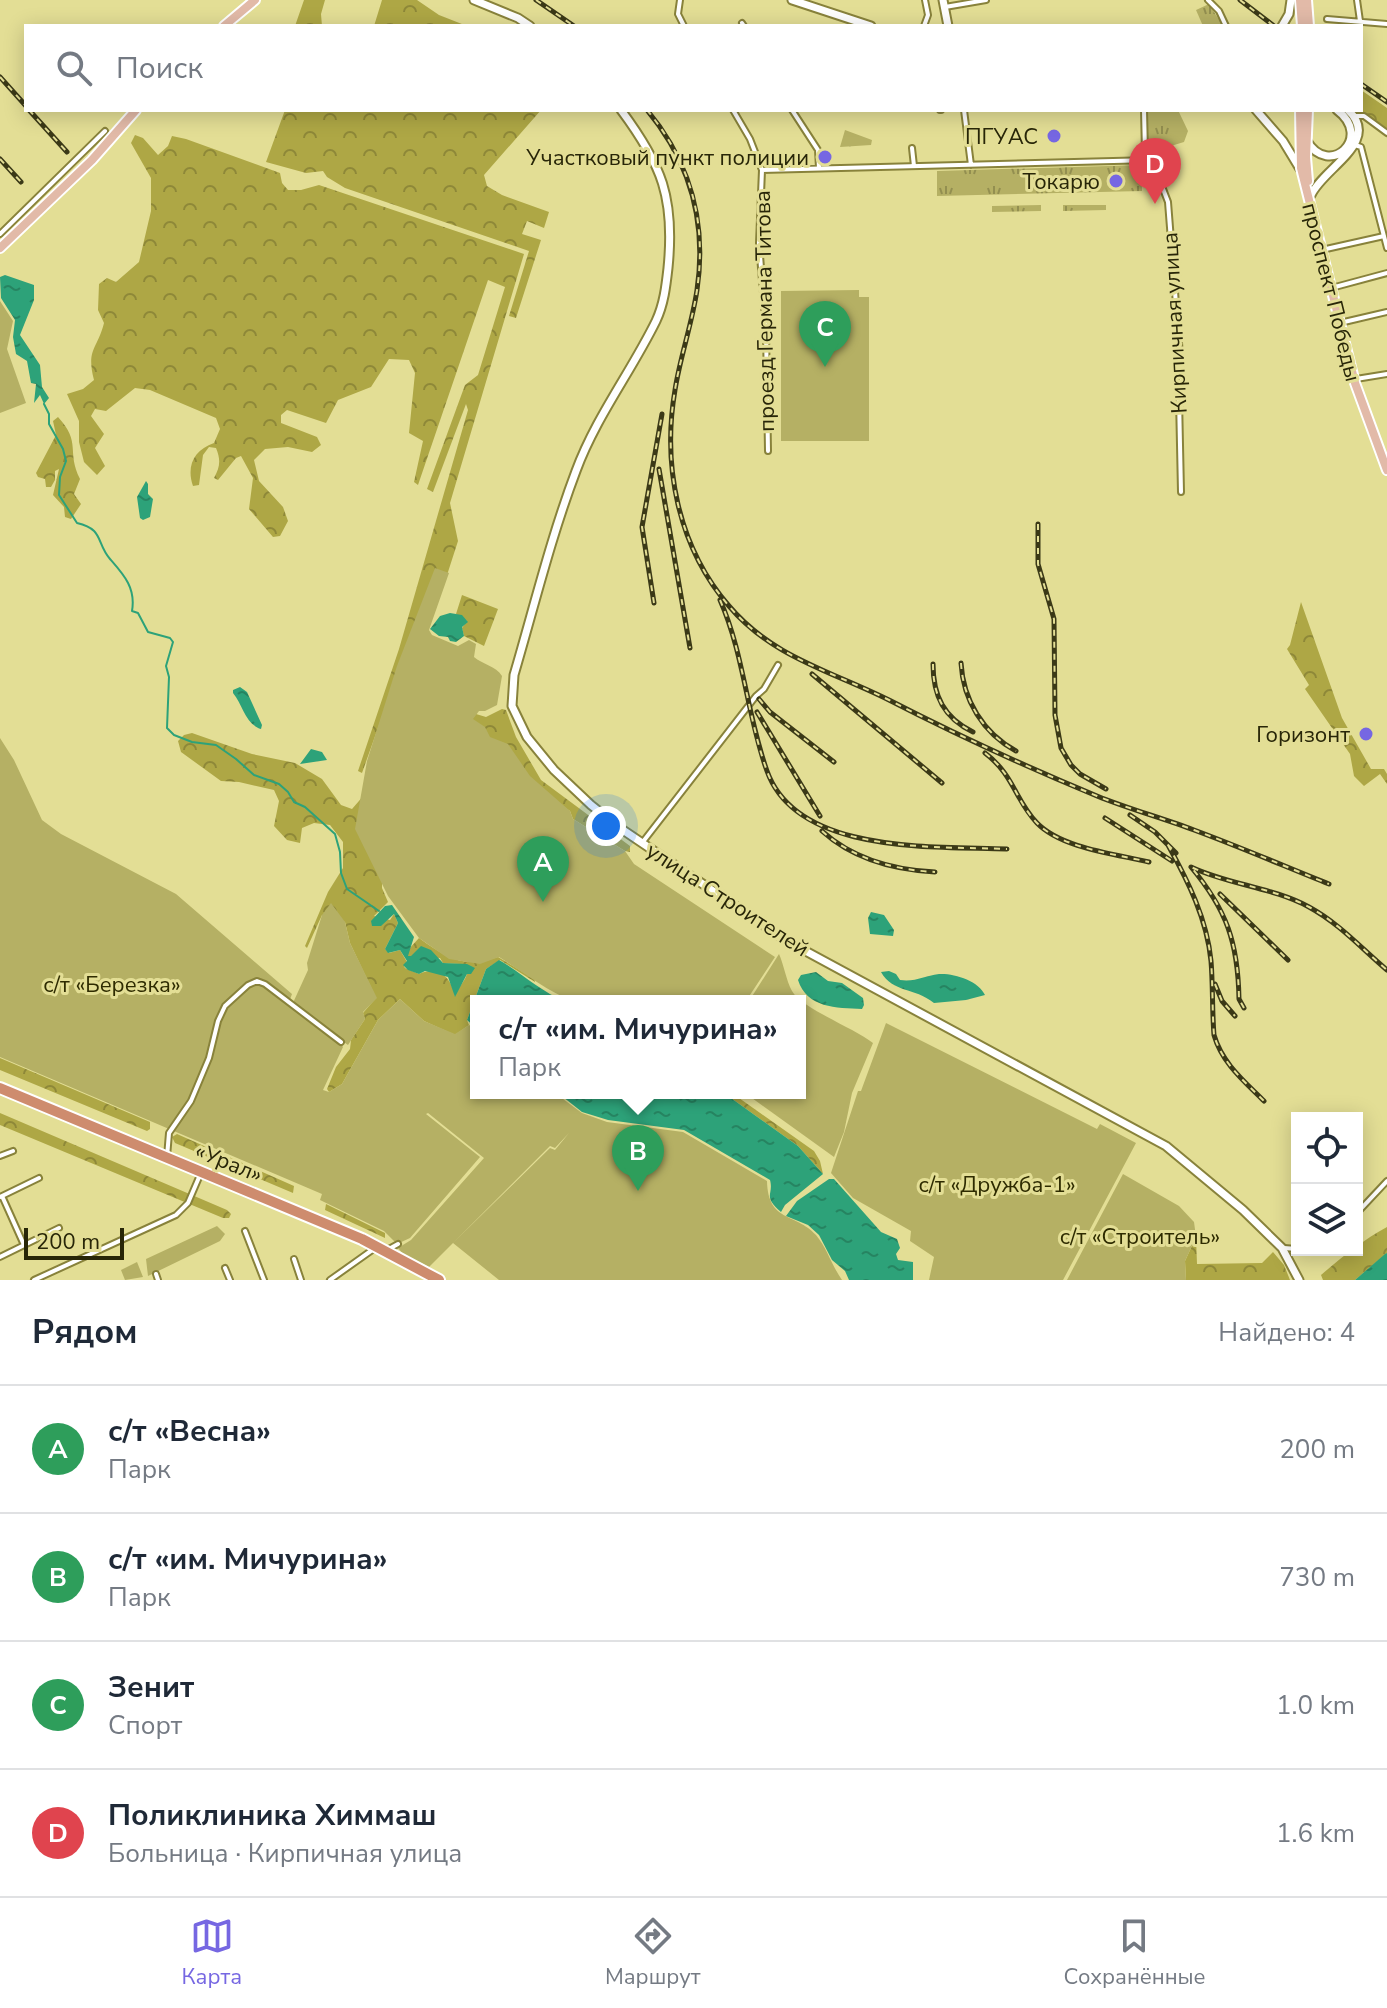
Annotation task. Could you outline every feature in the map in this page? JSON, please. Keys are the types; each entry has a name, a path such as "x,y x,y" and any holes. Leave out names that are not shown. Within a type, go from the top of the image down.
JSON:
{"highway":[{"name":"«Урал»","path":"0,1090 382,1251 439,1280"},
{"name":"«Урал»","path":"0,1090 382,1251 429,1280"}],"main road":[{"path":"227,24 248,0"},
{"path":"227,24 255,0"},
{"path":"474,0 527,24"},
{"path":"792,0 865,24"},
{"path":"1284,22 1291,0"},
{"path":"1300,0 1305,23"},
{"path":"1305,23 1307,0"},
{"path":"944,3 948,24"},
{"path":"0,248 92,160 134,112"},
{"name":"улица Строителей","path":"622,112 653,156 668,202 669,245 663,302 656,321 592,433 575,473 512,690 512,706 527,737 554,770 591,805 787,941 1166,1146 1243,1210 1282,1248 1299,1280"},
{"path":"1258,112 1294,156 1303,177"},
{"name":"проспект Победы","path":"1300,112 1299,146 1303,177 1356,379 1387,470"},
{"name":"проспект Победы","path":"1308,112 1311,195 1356,379 1387,455"},
{"path":"1307,140 1314,151 1324,156 1336,156 1346,148 1352,127 1340,112"},
{"path":"1311,195 1322,178 1355,145 1359,130 1351,113"}],"street":[{"path":"680,0 678,14 683,24"},
{"path":"925,0 928,15 925,24"},
{"path":"944,3 986,0"},
{"path":"1208,0 1219,11 1225,24"},
{"path":"1357,0 1360,22"},
{"path":"1327,19 1387,24"},
{"path":"734,112 750,139 762,170 1152,160"},
{"path":"793,112 818,150 819,168"},
{"path":"964,112 971,165"},
{"path":"1135,161 1145,152 1144,112"},
{"path":"1351,113 1364,116 1387,133"},
{"path":"0,234 105,131"},
{"path":"1355,145 1361,147 1387,248"},
{"path":"912,148 914,166"},
{"name":"Кирпичная улица","path":"1145,152 1152,160 1168,202 1182,381 1179,398 1181,492"},
{"name":"проезд Германа Титова","path":"762,170 759,243 766,330 768,451"},
{"path":"1379,218 1387,216"},
{"path":"1326,249 1384,236"},
{"path":"1335,287 1387,273"},
{"path":"1344,322 1387,312"},
{"path":"1356,379 1387,374"},
{"path":"642,843 753,699 764,689 778,665"},
{"path":"167,1158 169,1133 191,1101 209,1058 225,1006 248,985 257,981 265,984 341,1042"},
{"path":"0,1156 13,1151"},
{"path":"34,1280 179,1213 188,1203 200,1175"},
{"path":"24,1245 1,1196 39,1178"},
{"path":"1363,1207 1387,1181"},
{"path":"0,1257 59,1228"},
{"path":"245,1231 264,1280"},
{"path":"1282,1248 1291,1249"},
{"path":"330,1280 382,1251"},
{"path":"294,1259 301,1280"},
{"path":"225,1268 230,1280"}],"green space":[{"path":"304,0 325,0 322,24 296,24"},
{"path":"382,0 417,0 439,15 462,24 375,24"},
{"path":"1209,4 1222,24 1202,24 1196,10"},
{"path":"1363,91 1387,108 1387,133 1357,112 1363,112"},
{"path":"284,112 539,112 484,175 487,186 502,195 549,212 544,228 527,221 522,234 541,240 516,318 509,316 529,251 345,188 323,171 306,173 266,162"},
{"path":"1147,112 1179,112 1188,131 1184,142 1151,152 1148,149"},
{"path":"845,130 872,140 871,145 840,147"},
{"path":"135,135 143,138 158,155 168,146 172,136 186,139 280,173 282,183 288,190 319,185 524,254 450,503 458,541 426,633 406,649 362,773 358,771 399,649 468,410 466,404 433,492 427,489 465,385 478,375 505,287 488,280 418,485 414,482 423,441 409,433 415,373 409,360 389,359 371,387 338,400 326,423 287,410 281,415 281,423 317,437 321,445 312,452 288,447 265,449 254,460 259,481 283,507 288,521 280,536 273,537 249,509 253,478 241,456 218,480 214,478 218,470 218,452 216,448 209,447 203,455 199,485 193,486 191,465 201,450 214,443 220,429 216,418 150,390 135,388 106,411 95,409 91,416 104,434 95,448 105,466 97,475 84,462 79,442 79,421 67,394 83,389 94,380 92,355 104,323 98,310 99,284 107,278 116,282 139,262 151,211 151,178 131,143"},
{"path":"1141,165 1142,191 937,196 937,171"},
{"path":"1041,205 1041,211 992,212 992,206"},
{"path":"1063,205 1106,205 1106,210 1063,211"},
{"path":"859,290 859,297 869,297 869,441 781,441 781,291"},
{"path":"0,301 13,321 7,349 26,403 0,413"},
{"path":"58,417 70,434 80,479 74,494 81,504 71,519 65,517 64,507 53,495 59,469 55,471 51,487 46,487 45,479 36,473 56,435 53,421"},
{"path":"435,568 449,573 429,630 432,635 458,646 469,640 476,644 474,657 502,676 497,705 479,711 473,719 485,727 490,737 508,744 530,776 570,811 573,819 625,851 634,864 775,957 750,995 559,995 499,957 480,964 449,959 419,938 388,896 355,829 367,761 397,666"},
{"path":"462,595 498,609 484,646 464,636 462,628 467,621 456,614"},
{"path":"1301,602 1342,718 1371,769 1384,769 1387,784 1380,774 1364,786 1354,776 1350,754 1305,689 1309,685 1287,649"},
{"path":"506,710 516,737 541,780 630,846 630,852 573,819 570,811 479,751 472,719 476,714 486,717"},
{"path":"192,733 252,754 295,763 322,779 341,805 352,809 365,794 382,869 382,888 388,902 374,916 390,920 394,914 398,923 385,949 389,953 400,950 407,962 405,968 419,974 439,972 451,984 455,996 466,977 460,964 443,963 440,958 407,956 408,950 419,938 456,960 475,962 498,957 535,982 500,960 486,969 476,995 470,995 469,1025 455,1035 424,1021 400,999 378,1020 342,1084 329,1092 327,1089 336,1067 350,1049 351,1040 365,1019 363,1013 376,998 350,943 345,922 322,915 307,948 305,946 328,892 343,868 343,842 330,825 314,823 302,828 300,843 287,840 274,826 279,801 274,790 221,781 181,752 178,741"},
{"name":"с/т «Березка»","path":"0,738 14,760 42,820 61,834 176,894 292,994 288,1005 340,1043 343,1047 323,1090 329,1092 342,1084 378,1020 400,999 424,1021 455,1034 470,1026 470,1099 563,1099 582,1113 607,1122 683,1132 767,1181 772,1204 816,1235 842,1280 499,1280 453,1243 429,1267 403,1254 398,1248 411,1240 484,1158 428,1113 480,1157 410,1238 397,1244 384,1231 320,1200 322,1194 0,1057","holes":["569,1133 555,1150 550,1148 453,1243 550,1146 555,1148"]},
{"path":"331,903 345,922 350,943 377,998 363,1012 365,1019 348,1045 292,1005 308,970 307,963 322,915"},
{"path":"779,954 795,995 753,995"},
{"path":"806,1004 873,1043 852,1093 844,1132 834,1157 753,1099 806,1099"},
{"name":"с/т «Дружба-1»","path":"886,1023 1097,1129 1100,1124 1136,1143 1063,1280 929,1280 934,1257 910,1241 911,1231 853,1198 831,1173 858,1091 861,1091"},
{"path":"0,1058 150,1122 150,1129 147,1131 0,1070"},
{"path":"732,1099 740,1099 814,1151 823,1174 798,1146"},
{"path":"0,1113 231,1214 229,1218 223,1218 0,1125"},
{"path":"177,1134 294,1186 293,1193 175,1143 172,1137"},
{"name":"с/т «Строитель»","path":"1123,1174 1179,1206 1194,1222 1196,1237 1185,1261 1186,1280 1067,1280"},
{"path":"326,1204 385,1233 385,1238 325,1210"},
{"path":"217,1226 225,1234 220,1241 148,1276 146,1259"},
{"path":"1387,1227 1387,1253 1355,1280 1323,1280 1321,1275 1345,1256 1363,1256 1363,1242"},
{"path":"1196,1237 1197,1264 1262,1263 1273,1252 1284,1265 1290,1280 1186,1280 1185,1261"},
{"path":"137,1262 143,1277 125,1280 121,1270"}],"water":[{"path":"5,275 34,285 34,300 20,335 40,365 42,387 49,398 44,404 40,395 34,403 36,384 31,383 27,361 16,354 13,337 15,320 1,298 0,277"},
{"path":"146,481 148,494 153,499 150,517 143,520 137,497"},
{"path":"450,613 462,615 468,622 462,627 464,636 456,642 430,629 440,616"},
{"path":"240,687 247,692 261,729 248,719 233,693"},
{"path":"311,749 322,752 327,760 300,764"},
{"path":"392,905 414,937 408,956 421,946 431,950 443,963 467,964 475,968 467,974 455,997 448,977 408,970 403,965 407,961 400,950 388,953 385,949 398,923 394,914 381,926 372,926 371,921 385,906"},
{"path":"871,912 884,915 894,930 893,936 870,934 868,918"},
{"path":"499,960 552,995 476,995 486,969"},
{"path":"889,971 900,980 952,975 972,982 985,995 934,1003 886,979 881,972"},
{"path":"816,972 828,981 842,983 863,998 862,1009 824,1005 808,996 798,980 801,975"},
{"path":"566,1099 732,1099 798,1146 823,1174 785,1205 781,1212 770,1199 770,1180 684,1130 608,1120 582,1112"},
{"path":"829,1179 834,1179 881,1232 897,1239 900,1248 896,1254 898,1260 913,1262 913,1280 849,1280 845,1271 832,1260 819,1235 808,1225 786,1216 797,1201"},
{"path":"1385,1254 1387,1280 1355,1280"}],"waterway":[{"path":"44,404 49,414 49,424 66,461 60,477 59,495 77,523 96,533 106,553 124,576 132,595 132,611 138,613 148,632 170,638 173,642 166,666 169,677 167,728 174,735 192,742 216,745 254,775 279,784 294,802 305,807 335,834 341,873 347,889 379,911"}],"railway":[{"path":"536,0 571,24"},
{"path":"1240,0 1271,24"},
{"path":"0,77 24,104"},
{"path":"1363,85 1387,102"},
{"path":"31,112 67,152"},
{"path":"648,112 685,172 700,241 697,290 671,419 673,476 686,532 697,558 729,606 783,651 992,750 1097,796 1211,836 1329,884"},
{"path":"0,159 21,182"},
{"path":"654,603 642,527 662,414"},
{"path":"659,469 690,648"},
{"path":"1038,524 1038,564 1054,619 1055,715 1061,748 1080,774 1106,789"},
{"path":"720,600 735,642 760,750 767,771 783,798 807,818 837,832 871,840 907,845 1007,849"},
{"path":"961,663 966,690 977,714 994,735 1016,751"},
{"path":"933,664 935,686 942,705 955,720 973,732"},
{"path":"812,674 942,783"},
{"path":"759,699 770,712 834,762"},
{"path":"757,712 820,816"},
{"path":"985,753 995,761 1030,814 1047,832 1089,849 1149,862"},
{"path":"1130,815 1155,832 1176,853"},
{"path":"1105,818 1172,861"},
{"path":"822,831 861,856 905,869 935,872"},
{"path":"1168,845 1201,915 1209,945 1214,1035 1234,1071 1264,1101"},
{"path":"1244,1008 1239,999 1236,961 1228,928 1214,898 1191,867 1309,907 1387,970"},
{"path":"1220,894 1288,960"},
{"path":"1215,984 1222,1001 1235,1016"}],"place":[{"name":"ПГУАС","path":"1054,136"},
{"name":"Участковый пункт полиции","path":"825,157"},
{"name":"Токарю","path":"1116,181"},
{"name":"Поликлиника Химмаш","path":"1155,204"},
{"name":"Зенит","path":"825,367"},
{"name":"Горизонт","path":"1366,734"},
{"name":"с/т «Весна»","path":"543,902"},
{"name":"с/т «им. Мичурина»","path":"638,1191"}]}
